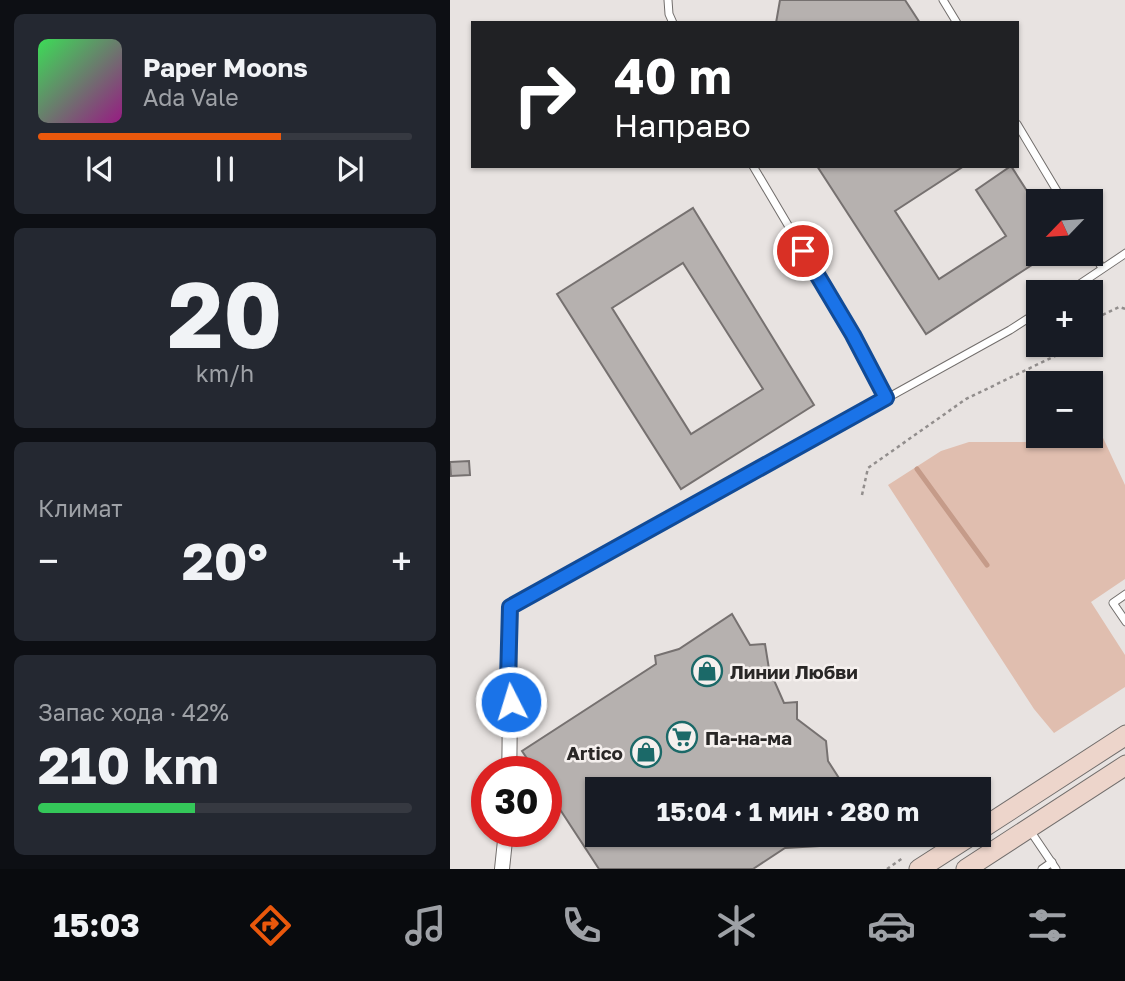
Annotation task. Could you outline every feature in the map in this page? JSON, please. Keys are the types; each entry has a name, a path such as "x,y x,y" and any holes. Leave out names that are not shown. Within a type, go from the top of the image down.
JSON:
{"main road":[{"path":"991,822 1125,734"},
{"path":"966,869 1125,765"},
{"path":"919,869 953,847"}],"street":[{"path":"509,756 510,607"},
{"path":"502,869 504,847"}],"lane":[{"path":"668,0 672,21"},
{"path":"944,0 956,21"},
{"path":"1019,127 1056,189"},
{"path":"754,168 853,335 886,398"},
{"path":"1085,280 1125,253"},
{"path":"510,607 1026,319"},
{"path":"1125,594 1113,603 1125,622"},
{"path":"1029,829 1054,866 1042,869"}],"path":[{"path":"1103,315 1119,307 1125,309"},
{"path":"862,495 868,468 966,399 1053,357"}],"shaded area":[{"path":"1103,438 1125,485 1125,579 1091,602 1125,655 1125,687 1054,733 1034,709 888,485 941,451 969,442 1026,442 1026,448 1103,448"}],"building":[{"path":"780,0 905,0 919,21 776,21"},
{"path":"818,168 961,168 895,211 939,279 1006,236 976,190 1008,168 1012,168 1026,189 1026,266 1030,266 926,334"},
{"path":"693,208 814,405 681,489 557,294","holes":["683,263 763,389 691,434 612,308"]},
{"path":"469,461 470,475 451,476 450,462"},
{"name":"Па-на-ма","path":"732,614 750,645 765,644 769,669 784,703 797,702 797,719 826,741 828,761 838,777 585,777 585,847 802,847 785,848 753,869 599,869 562,812 562,756 525,756 522,751 656,664 655,656 679,649"}],"waterway":[{"path":"917,469 987,565"}],"place":[{"name":"Линии Любви","path":"707,671"},
{"name":"Па-на-ма","path":"682,737"},
{"name":"Artico","path":"646,752"}],"route":[{"path":"511,702 508,680 510,607 886,398 853,335 803,251"}]}
